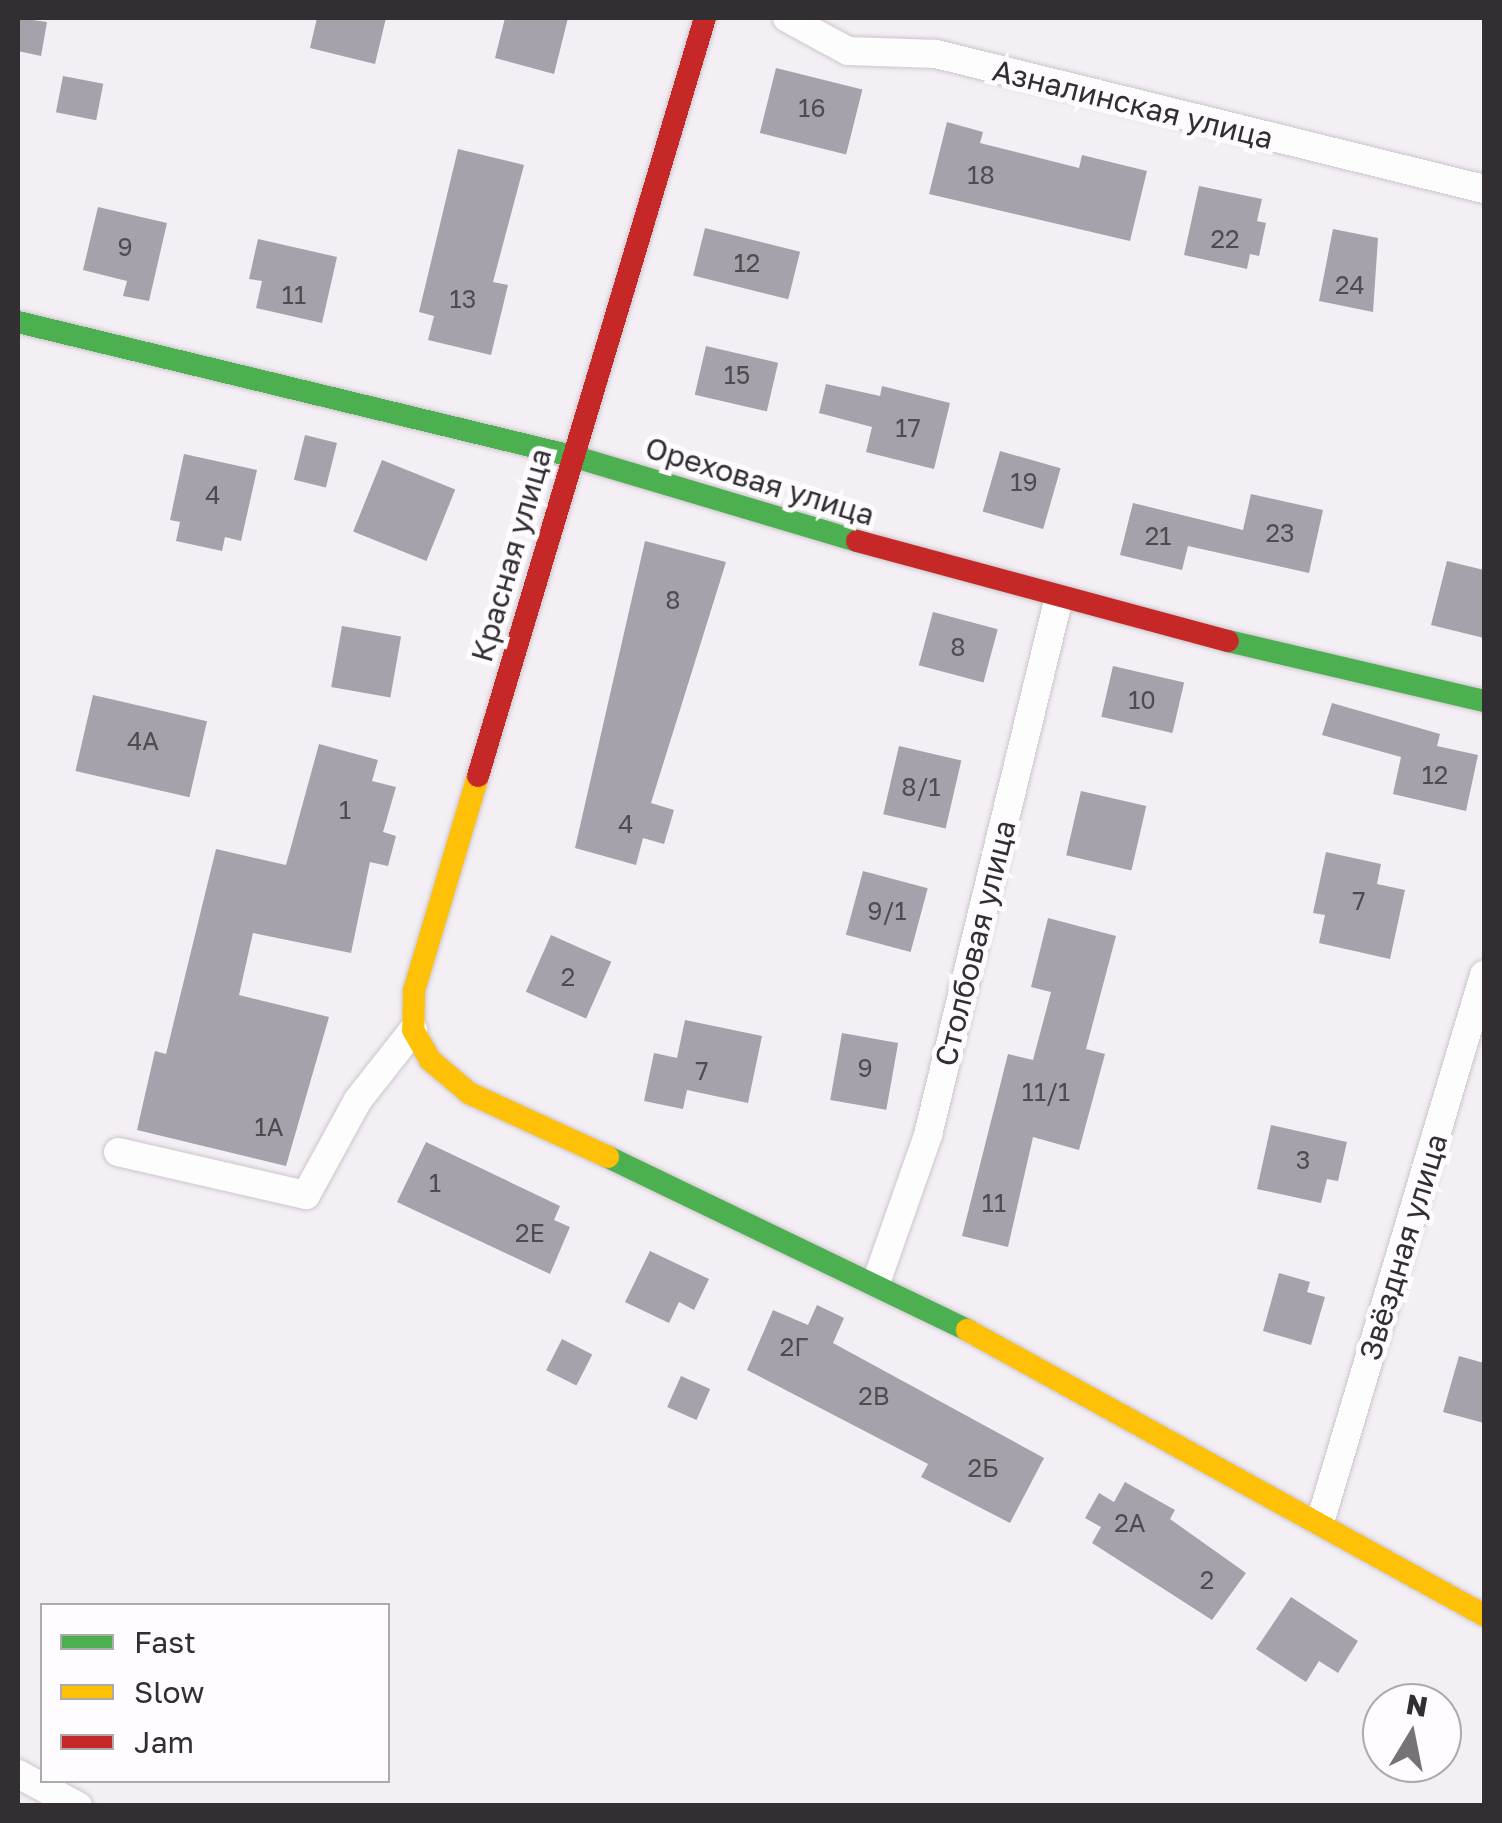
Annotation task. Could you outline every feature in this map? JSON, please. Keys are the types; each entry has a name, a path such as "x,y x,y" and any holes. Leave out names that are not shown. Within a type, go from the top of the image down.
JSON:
{"street":[{"name":"Красная улица","path":"413,1030 414,991 705,18"},
{"name":"Азналинская улица","path":"787,18 848,51 936,54 1484,188"},
{"name":"Ореховая улица","path":"18,322 572,456 1058,601 1484,701"},
{"name":"Столбовая улица","path":"877,1280 928,1134 1058,601"},
{"name":"Звёздная улица","path":"1321,1518 1484,975"},
{"path":"118,1152 306,1195 358,1100 413,1030 430,1060 469,1093 877,1280 1321,1518 1484,1615"},
{"path":"18,1774 78,1806"}],"building":[{"path":"18,18 47,22 41,56 18,51"},
{"path":"317,18 386,18 375,64 310,48"},
{"path":"505,18 568,18 554,74 495,58"},
{"path":"776,68 862,90 846,155 760,133"},
{"path":"63,76 103,84 96,120 56,112"},
{"path":"947,122 983,132 980,143 1079,168 1082,155 1147,171 1130,241 929,194"},
{"path":"458,149 524,165 493,282 508,285 491,355 428,340 434,316 419,312"},
{"path":"1199,186 1262,199 1257,221 1266,223 1259,256 1250,254 1247,269 1184,255"},
{"path":"98,207 167,223 149,301 123,296 127,281 83,270"},
{"path":"705,228 800,252 788,299 693,276"},
{"path":"1333,229 1378,238 1373,312 1319,301"},
{"path":"258,239 337,257 322,323 256,308 262,281 249,279"},
{"path":"706,346 778,363 767,411 695,395"},
{"path":"826,384 880,396 882,386 950,403 934,469 866,452 872,427 819,413"},
{"path":"305,435 337,443 326,488 294,480"},
{"path":"1000,451 1061,468 1043,529 983,512"},
{"path":"184,454 257,470 241,541 225,537 222,551 176,541 180,522 170,520"},
{"path":"382,460 455,490 426,561 353,531"},
{"path":"1251,494 1323,510 1309,573 1188,546 1182,570 1120,555 1133,503 1243,530"},
{"path":"645,541 726,562 651,803 674,810 664,844 643,838 636,865 575,848"},
{"path":"1447,561 1484,570 1484,638 1431,625"},
{"path":"933,612 998,629 983,682 919,665"},
{"path":"342,626 401,636 390,697 331,687"},
{"path":"1113,666 1184,682 1172,733 1101,717"},
{"path":"93,695 207,721 189,797 75,771"},
{"path":"1332,703 1440,734 1437,746 1478,755 1466,811 1393,794 1401,757 1322,735"},
{"path":"319,744 378,760 372,781 396,787 383,832 396,836 388,866 370,862 351,953 253,933 239,995 329,1017 286,1166 137,1130 155,1051 166,1054 216,849 286,865"},
{"path":"899,746 961,760 946,829 883,814"},
{"path":"1081,791 1146,806 1131,870 1066,855"},
{"path":"1326,852 1381,864 1377,884 1405,890 1390,959 1319,943 1325,915 1313,913"},
{"path":"863,871 928,888 911,952 846,935"},
{"path":"1048,918 1116,936 1086,1049 1105,1054 1079,1150 1033,1137 1008,1247 962,1236 1008,1054 1033,1060 1051,992 1031,987"},
{"path":"551,935 611,962 586,1018 526,992"},
{"path":"685,1020 762,1036 748,1103 687,1090 683,1109 644,1101 654,1053 677,1058"},
{"path":"842,1033 898,1043 886,1110 830,1100"},
{"path":"1271,1125 1347,1142 1338,1181 1327,1179 1321,1203 1257,1189"},
{"path":"426,1142 560,1206 554,1220 570,1227 550,1274 397,1202"},
{"path":"650,1251 709,1279 694,1310 679,1302 669,1323 625,1302"},
{"path":"1279,1273 1310,1282 1307,1292 1325,1297 1311,1345 1263,1331"},
{"path":"817,1305 844,1318 833,1343 1044,1458 1010,1523 921,1477 928,1464 747,1370 773,1310 808,1325"},
{"path":"562,1339 592,1354 576,1386 546,1370"},
{"path":"1459,1356 1484,1363 1484,1423 1443,1412"},
{"path":"681,1376 710,1389 696,1420 667,1407"},
{"path":"1125,1482 1175,1510 1170,1519 1246,1573 1212,1620 1092,1543 1101,1527 1085,1518 1099,1493 1114,1502"},
{"path":"1291,1597 1358,1641 1338,1673 1319,1661 1306,1682 1256,1649"}],"traffic: fast":[{"path":"18,322 572,456 857,541"},
{"path":"1228,641 1484,701"},
{"path":"608,1157 967,1330"}],"traffic: slow":[{"path":"478,776 414,991 413,1030 430,1060 469,1093 608,1157"},
{"path":"967,1330 1484,1615"}],"traffic: jam":[{"path":"478,776 705,18"},
{"path":"857,541 1228,641"}]}
